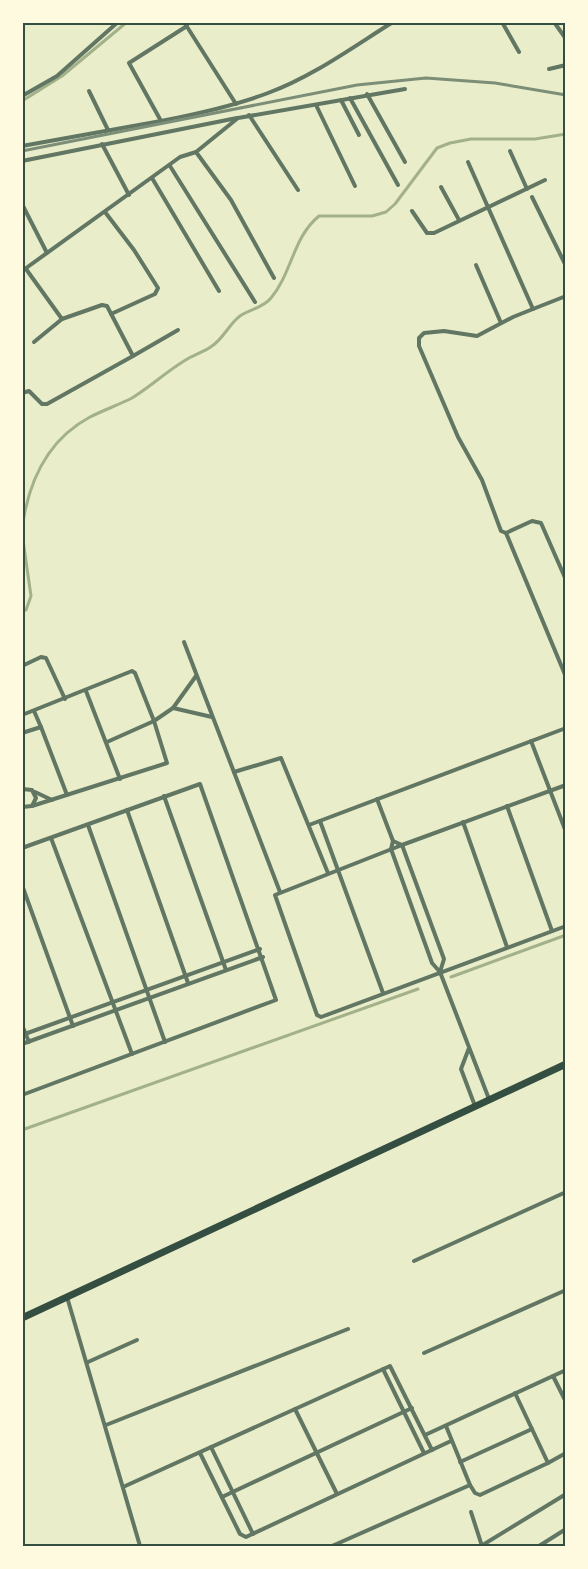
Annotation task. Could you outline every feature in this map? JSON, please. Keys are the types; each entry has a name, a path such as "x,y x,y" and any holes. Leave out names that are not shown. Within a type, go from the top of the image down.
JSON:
{"highway":[{"path":"22,1318 67,1295 566,1064"}],"street":[{"path":"22,96 57,76 118,22"},
{"path":"22,146 161,121 236,104 276,90 338,57 393,22"},
{"path":"502,22 519,52"},
{"path":"554,22 566,39"},
{"path":"161,121 129,63 186,24 236,104"},
{"path":"549,69 566,65"},
{"path":"22,161 238,118 405,89"},
{"path":"89,91 108,130"},
{"path":"367,94 405,162"},
{"path":"350,98 398,185"},
{"path":"341,100 359,135"},
{"path":"316,105 355,186"},
{"path":"249,116 298,190"},
{"path":"62,319 24,270 180,157 196,152 238,118"},
{"path":"102,144 129,195"},
{"path":"510,151 528,189"},
{"path":"196,152 231,200 274,278"},
{"path":"468,162 534,309"},
{"path":"170,166 255,302"},
{"path":"152,178 219,291"},
{"path":"412,211 427,233 434,233 545,180"},
{"path":"441,187 459,220"},
{"path":"532,197 566,266"},
{"path":"22,204 47,253"},
{"path":"105,212 134,250 158,288 155,294 111,314"},
{"path":"476,265 501,323"},
{"path":"566,296 501,323 477,336 444,331 424,333 419,338 419,346 458,437 482,480 501,531 506,533 566,677"},
{"path":"34,342 62,319 102,305 107,306 133,356"},
{"path":"22,393 29,391 42,404 47,404 178,330"},
{"path":"506,533 532,521 541,523 566,580"},
{"path":"184,642 280,892"},
{"path":"22,666 41,657 46,658 65,699"},
{"path":"22,715 132,671 154,721 167,763 52,800 22,807"},
{"path":"107,742 154,721 172,708 196,676"},
{"path":"86,691 120,779"},
{"path":"172,708 212,717"},
{"path":"34,711 67,795"},
{"path":"22,733 41,727"},
{"path":"309,825 566,728"},
{"path":"531,741 566,832"},
{"path":"234,772 281,758 328,873"},
{"path":"22,848 195,784 203,787 276,996 274,1002 22,1095"},
{"path":"566,785 391,849 275,895 317,1015 324,1016 566,926"},
{"path":"22,789 29,788 52,800"},
{"path":"32,806 36,801 34,792"},
{"path":"164,796 226,970"},
{"path":"377,798 393,841 391,849 432,963 440,972 489,1100"},
{"path":"507,806 552,931"},
{"path":"127,810 188,983"},
{"path":"320,821 383,993"},
{"path":"463,822 507,947"},
{"path":"88,825 165,1042"},
{"path":"51,838 113,1010 132,1054"},
{"path":"393,841 402,845 444,959 440,972"},
{"path":"22,885 73,1026"},
{"path":"415,915 426,912"},
{"path":"24,1034 260,949"},
{"path":"22,1044 263,957"},
{"path":"22,1025 29,1042"},
{"path":"469,1047 461,1068 475,1106"},
{"path":"414,1261 566,1192"},
{"path":"424,1353 566,1290"},
{"path":"67,1295 140,1546"},
{"path":"106,1425 348,1329"},
{"path":"88,1362 137,1340"},
{"path":"123,1487 382,1369 392,1367 432,1449"},
{"path":"382,1369 424,1453"},
{"path":"425,1435 566,1370"},
{"path":"553,1376 566,1402"},
{"path":"515,1393 548,1463"},
{"path":"222,1497 412,1408"},
{"path":"296,1409 336,1494"},
{"path":"446,1426 470,1485 475,1493 480,1495 566,1453"},
{"path":"460,1462 532,1429"},
{"path":"200,1453 240,1534 246,1537 451,1441"},
{"path":"211,1447 253,1534"},
{"path":"332,1546 470,1485"},
{"path":"471,1512 481,1546 566,1494"},
{"path":"539,1546 566,1529"}],"waterway":[{"path":"22,101 62,76 127,22"},
{"path":"22,529 35,479 51,450 62,438 90,417 132,398 177,365 209,348 240,316 268,301 284,278 303,234 319,216 372,216 386,212 395,204 437,148 450,143 471,139 535,139 566,134"},
{"path":"22,533 31,596 26,610 22,611"},
{"path":"451,977 566,935"},
{"path":"22,1130 418,989"}],"railway":[{"path":"22,151 357,85 426,78 495,83 566,95"}]}
